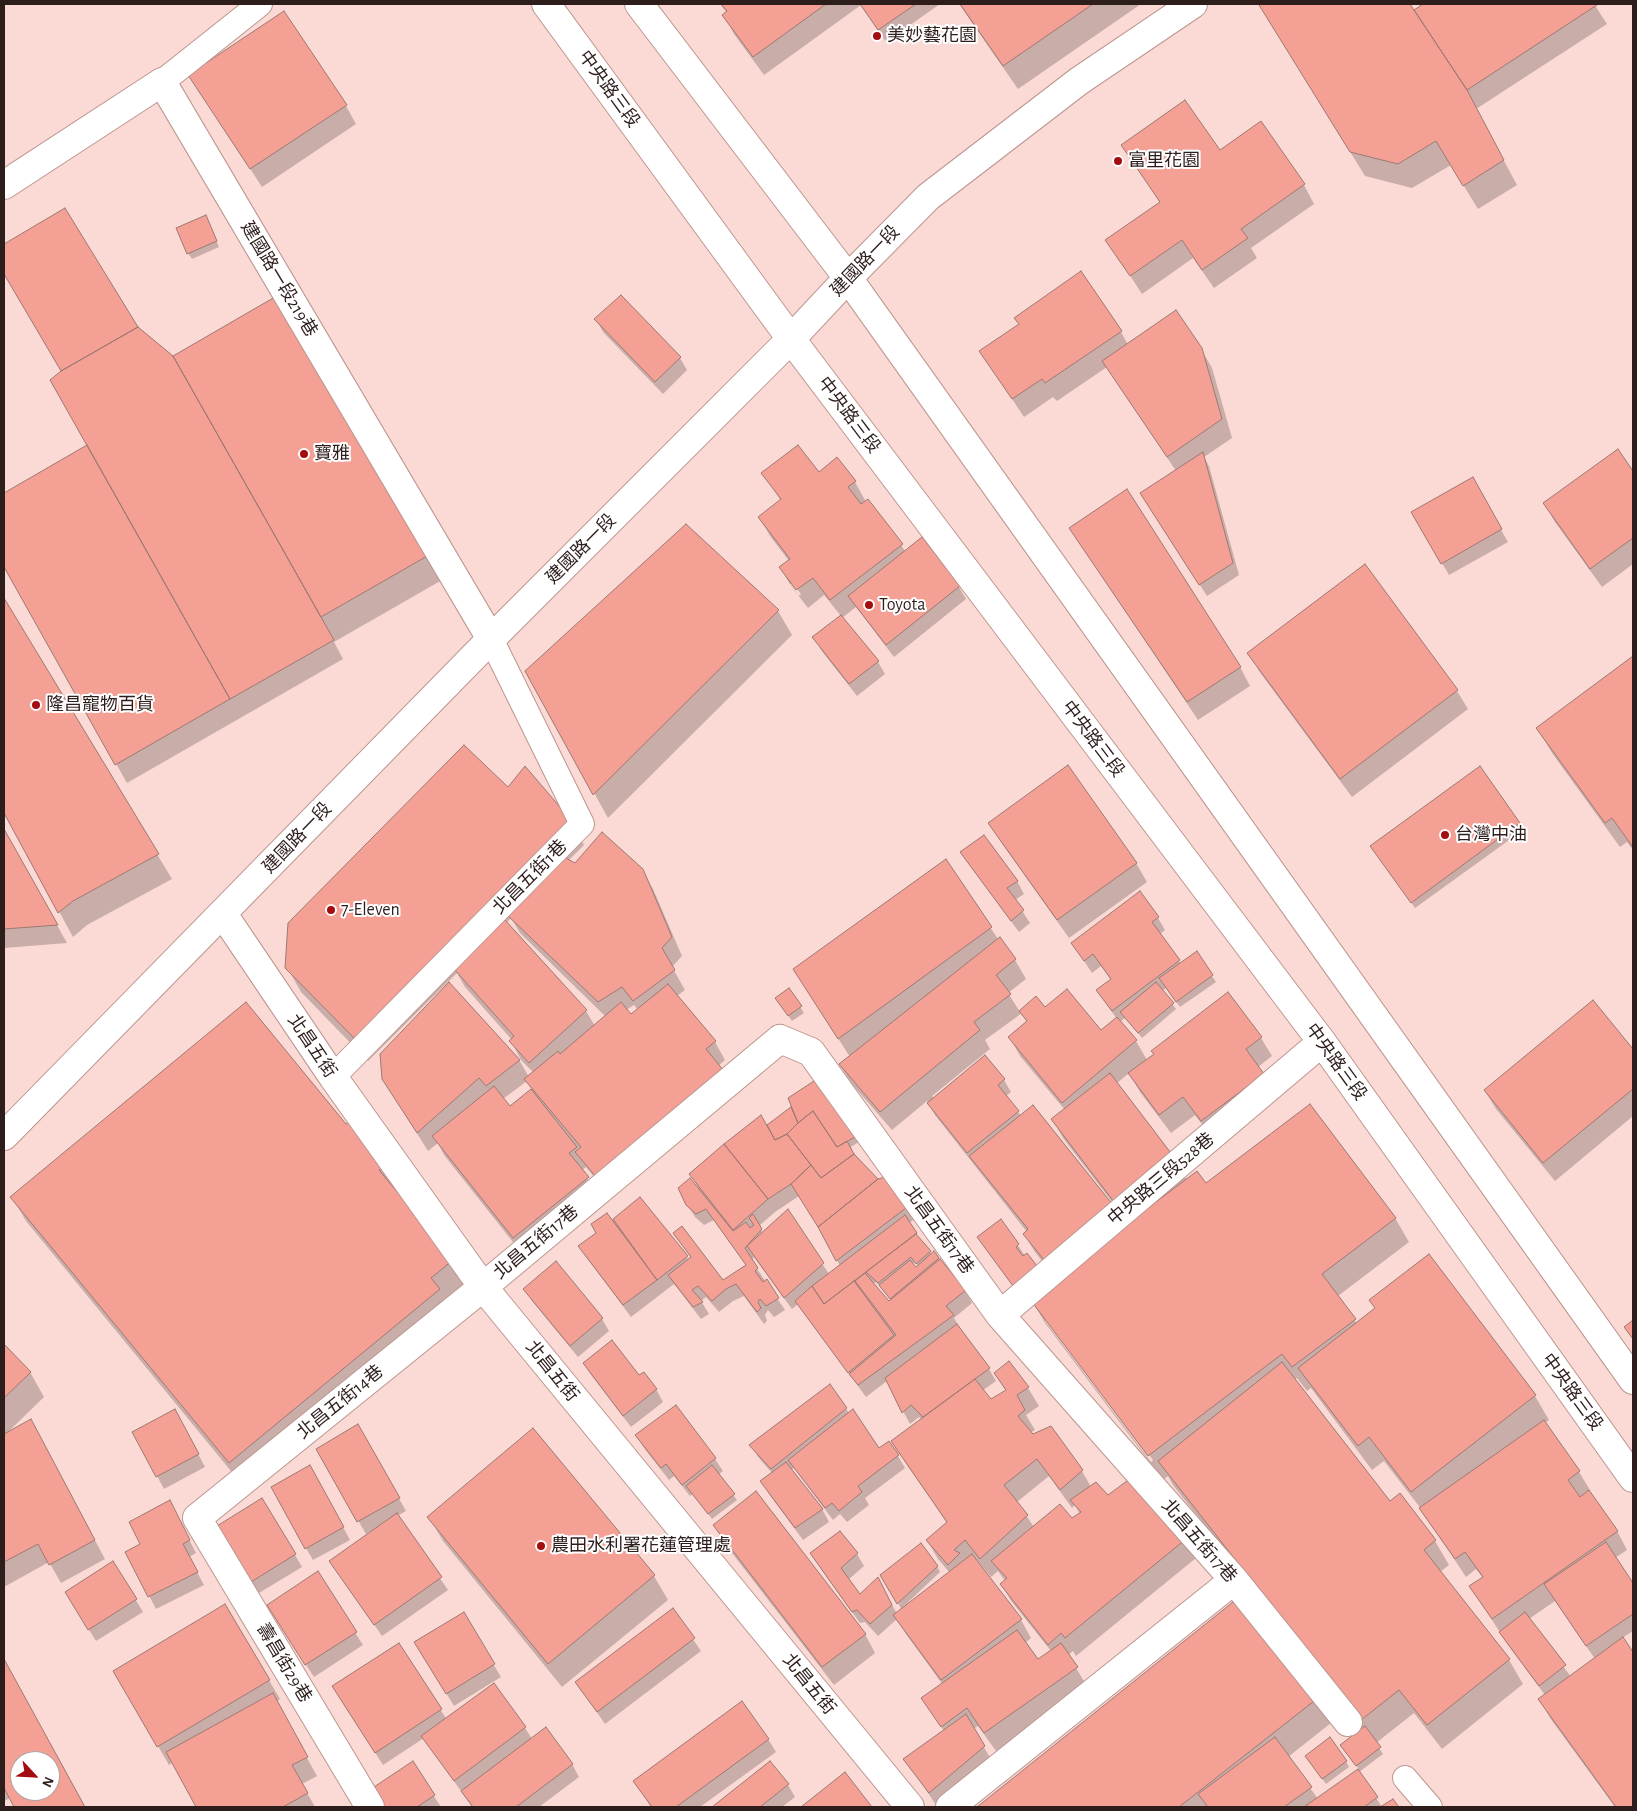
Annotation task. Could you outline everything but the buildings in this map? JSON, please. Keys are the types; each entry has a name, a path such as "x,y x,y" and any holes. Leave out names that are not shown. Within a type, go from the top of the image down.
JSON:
{"street":[{"name":"中央路三段","path":"546,4 791,339 1322,1042 1633,1478"},
{"path":"639,4 848,278 1633,1380"},
{"name":"建國路一段","path":"4,1136 491,638 791,339 928,197 1079,81 1193,4"},
{"path":"4,185 162,82"},
{"name":"建國路一段219巷","path":"162,82 491,638"},
{"name":"北昌五街","path":"223,914 333,1077 483,1287 910,1807"},
{"name":"北昌五街17巷","path":"483,1287 780,1040 811,1052 1000,1315 1234,1580 1348,1722"},
{"name":"中央路三段528巷","path":"1000,1315 1322,1042"},
{"name":"北昌五街14巷","path":"197,1518 483,1287"},
{"name":"壽昌街29巷","path":"197,1518 370,1807"},
{"path":"950,1807 1234,1580"}],"lane":[{"path":"162,82 260,4"},
{"name":"北昌五街1巷","path":"333,1077 582,824 491,638"},
{"path":"1405,1778 1430,1807"}],"place":[{"name":"美妙藝花園","path":"877,36"},
{"name":"富里花園","path":"1118,161"},
{"name":"寶雅","path":"304,454"},
{"name":"Toyota","path":"869,605"},
{"name":"隆昌寵物百貨","path":"36,705"},
{"name":"台灣中油","path":"1445,835"},
{"name":"7-Eleven","path":"331,910"},
{"name":"農田水利署花蓮管理處","path":"541,1546"}]}
